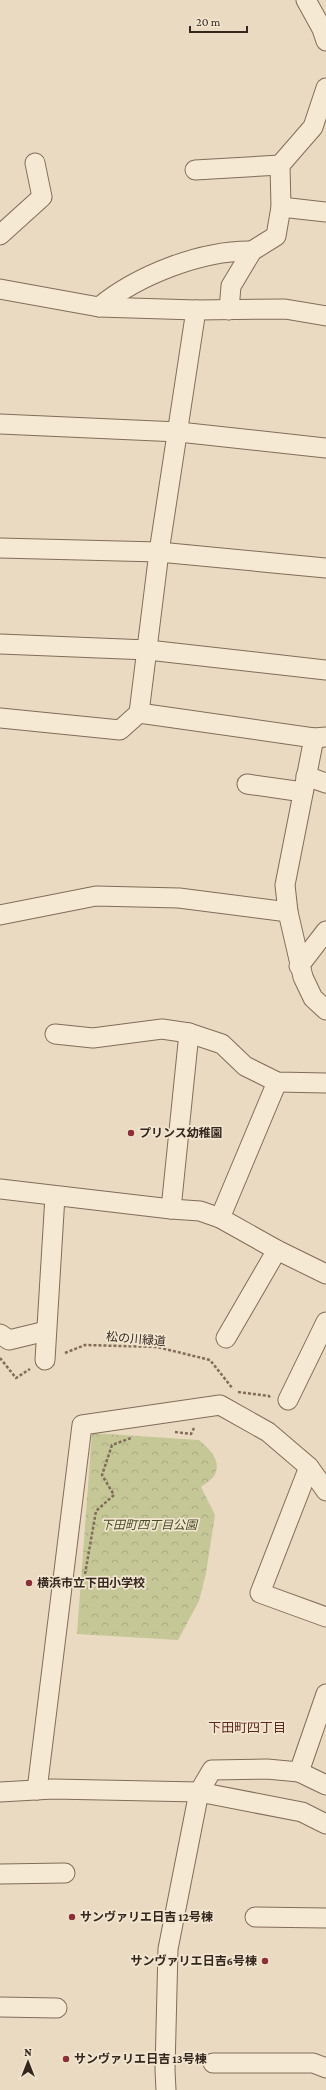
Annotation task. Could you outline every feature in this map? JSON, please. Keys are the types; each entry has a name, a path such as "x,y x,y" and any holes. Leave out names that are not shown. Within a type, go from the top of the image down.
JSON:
{"street":[{"path":"306,0 322,29 326,41"},
{"path":"229,310 231,286 252,251 276,236 280,207 280,165 313,127 326,88"},
{"path":"0,235 42,198 35,163"},
{"path":"195,170 280,165"},
{"path":"280,207 326,212"},
{"path":"99,307 115,294 178,263 236,251 252,251"},
{"path":"0,289 99,307 196,310 286,309 326,316"},
{"path":"0,718 120,730 139,713 159,552 179,432 196,310"},
{"path":"0,424 179,432 326,448"},
{"path":"0,548 159,552 326,568"},
{"path":"0,644 148,650 326,670"},
{"path":"139,713 320,737 304,784 285,885 288,912 300,966 313,998 326,1010"},
{"path":"247,784 326,783"},
{"path":"0,915 96,896 179,898 288,912"},
{"path":"300,966 326,931"},
{"path":"55,1034 93,1038 162,1029 188,1033 222,1044 245,1066 277,1082 326,1084"},
{"path":"171,1209 188,1033"},
{"path":"220,1218 277,1082"},
{"path":"0,1189 200,1211 220,1218 277,1250 326,1274"},
{"path":"45,1360 55,1196"},
{"path":"226,1338 277,1250"},
{"path":"280,1400 326,1322"},
{"path":"0,1334 9,1340 46,1330"},
{"path":"37,1790 82,1425 220,1405 268,1432 309,1467 326,1491"},
{"path":"309,1467 260,1592 326,1617"},
{"path":"300,1772 326,1694"},
{"path":"166,2090 165,2070 168,1949 199,1792 212,1770 267,1769 300,1772 326,1785"},
{"path":"0,1792 37,1790 199,1792 295,1810 326,1824"},
{"path":"0,1874 65,1873"},
{"path":"255,1917 326,1918"},
{"path":"0,2007 57,2008"},
{"path":"213,2063 313,2062 326,2068"}],"path":[{"name":"松の川緑道","path":"0,1358 16,1378 45,1360 85,1344 157,1347 210,1360 235,1392 269,1396 280,1400"},
{"path":"169,1432 191,1434 206,1407"},
{"path":"84,1579 96,1512 114,1495 102,1475 112,1445 133,1438"}],"green space":[{"name":"下田町四丁目公園","path":"92,1433 199,1440 211,1451 216,1460 217,1465 214,1476 201,1487 215,1515 206,1573 199,1601 178,1640 77,1634"}],"place":[{"name":"プリンス幼稚園","path":"131,1133"},
{"name":"横浜市立下田小学校","path":"29,1583"},
{"name":"サンヴァリエ日吉 12号棟","path":"72,1917"},
{"name":"サンヴァリエ日吉6号棟","path":"265,1961"},
{"name":"サンヴァリエ日吉 13号棟","path":"66,2059"}],"district":[{"name":"下田町四丁目","path":"247,1727"}]}
